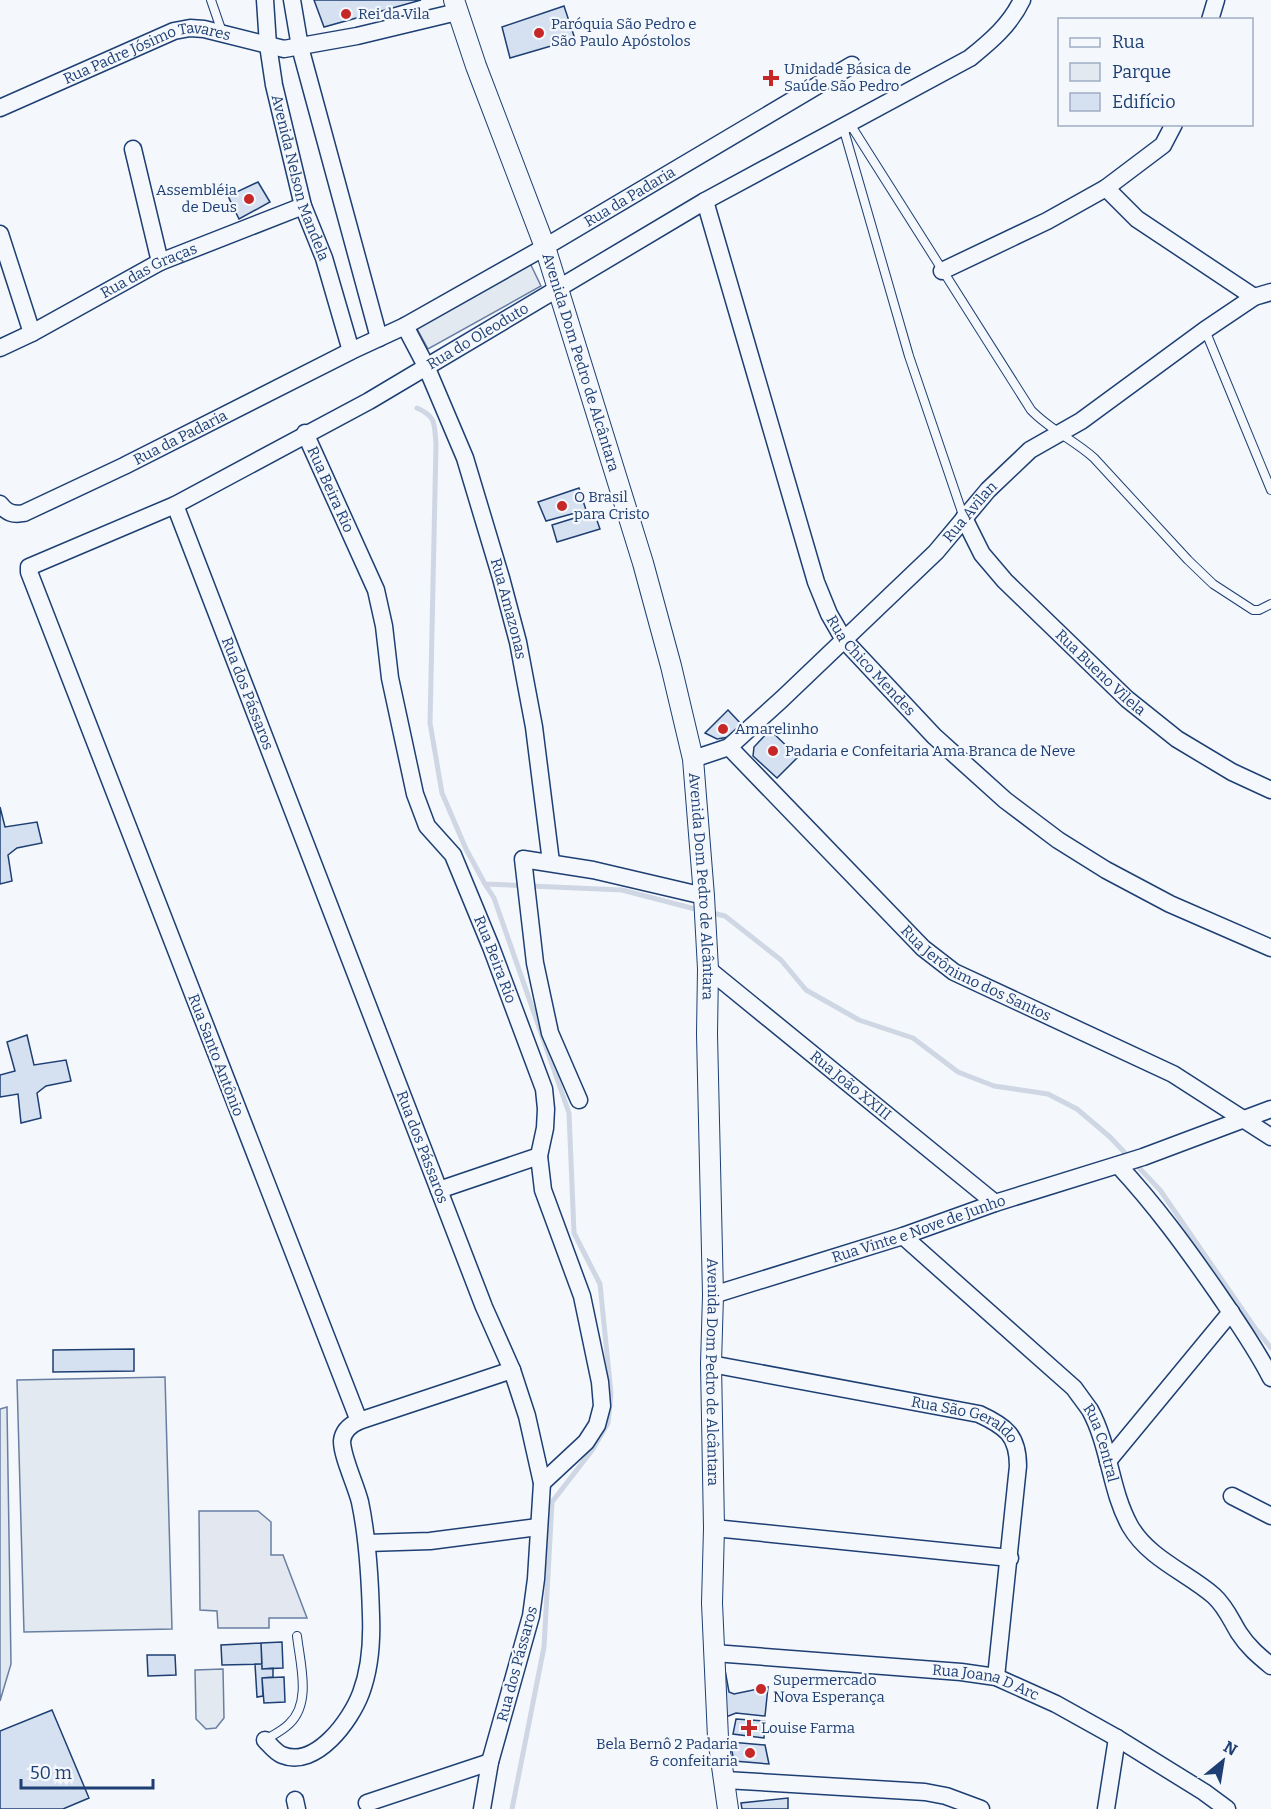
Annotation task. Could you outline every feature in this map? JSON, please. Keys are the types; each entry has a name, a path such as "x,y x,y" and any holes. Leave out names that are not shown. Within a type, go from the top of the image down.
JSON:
{"street":[{"name":"Avenida Nelson Mandela","path":"265,0 274,85 303,206 324,258 351,351"},
{"path":"292,0 300,47 379,338"},
{"name":"Rua do Oleoduto","path":"32,565 176,505 369,401 705,201 970,58 1000,33 1022,0"},
{"path":"1211,18 1216,0"},
{"name":"Rua Padre Jósimo Tavares","path":"0,108 174,31 189,28 222,32 284,49 357,36 455,6"},
{"name":"Avenida Dom Pedro de Alcântara","path":"455,6 545,247 643,563 693,759 708,969 707,1034 713,1295 712,1603 718,1738 728,1809"},
{"name":"Rua da Padaria","path":"405,326 545,247 852,65"},
{"path":"942,271 1047,221 1106,188 1163,145 1173,126"},
{"path":"133,149 160,262"},
{"path":"1106,188 1137,219 1254,297"},
{"name":"Rua Chico Mendes","path":"705,201 816,582 844,640 933,736 1005,800 1058,840 1106,870 1170,904 1271,948"},
{"name":"Rua das Graças","path":"0,348 32,333 160,262 303,206"},
{"path":"0,234 32,333"},
{"name":"Rua Avilan","path":"693,759 729,747 936,552 988,490 1030,450 1081,421 1254,297 1271,292"},
{"path":"351,351 405,326"},
{"name":"Rua Amazonas","path":"405,326 426,366 465,458 518,642 534,728 551,862"},
{"name":"Rua da Padaria","path":"4,508 15,514 24,513 124,466 351,351"},
{"name":"Rua Beira Rio","path":"305,434 376,590 384,626 390,678 415,794 427,826 453,855 491,947 544,1089 545,1128 539,1156 543,1190 582,1296 600,1382 602,1406 597,1425 586,1442 542,1482"},
{"name":"Rua dos Pássaros","path":"176,505 484,1306 512,1370 527,1416 542,1482 536,1579 531,1616 490,1762 482,1809"},
{"name":"Rua Bueno Vilela","path":"964,518 982,554 1005,581 1127,699 1177,739 1232,772 1271,790"},
{"name":"Rua Santo Antônio","path":"32,565 29,572 359,1421"},
{"name":"Rua Jerônimo dos Santos","path":"729,747 923,948 954,972 1173,1074 1271,1137"},
{"path":"579,1100 550,1033 535,963 524,864 551,862 704,902"},
{"name":"Rua João XXIII","path":"708,969 770,1022 995,1203"},
{"name":"Rua Vinte e Nove de Junho","path":"713,1295 903,1236 995,1203 1143,1157 1271,1109"},
{"path":"439,1190 539,1156"},
{"path":"1121,1164 1178,1236 1231,1312 1271,1378"},
{"name":"Rua Central","path":"903,1236 1074,1388 1090,1411 1108,1461 1118,1501 1132,1529 1149,1549 1214,1596 1229,1612 1239,1633 1254,1653 1271,1666"},
{"path":"1108,1461 1231,1312"},
{"name":"Rua São Geraldo","path":"711,1364 979,1414 997,1422 1010,1433 1018,1449 1018,1466 996,1677"},
{"path":"265,1740 283,1755 292,1757 306,1755 317,1750 343,1726 356,1706 366,1675 371,1642 367,1544 359,1499 342,1440 347,1429 359,1421 512,1370"},
{"path":"1232,1496 1271,1516"},
{"path":"367,1544 430,1541 538,1527"},
{"path":"714,1528 1010,1558"},
{"name":"Rua Joana D Arc","path":"714,1653 961,1672 996,1677 1056,1704 1117,1738 1227,1809"},
{"path":"1106,1809 1117,1738"},
{"path":"367,1803 490,1762"},
{"path":"725,1780 896,1789 946,1803 981,1809"}],"lane":[{"path":"211,0 222,32"},
{"path":"847,125 1031,411 1042,422 1080,446 1094,458 1213,584 1252,610 1259,610 1271,604"},
{"path":"847,125 909,356 964,518"},
{"path":"1205,330 1271,490"},
{"path":"265,1740 290,1724 300,1708 302,1677 297,1636"}],"green space":[{"path":"529,261 541,286 428,349 415,325"},
{"path":"165,1377 172,1629 24,1632 17,1380"},
{"path":"7,1407 11,1664 0,1701 0,1409"},
{"path":"223,1669 224,1718 216,1728 206,1729 196,1719 195,1670"}],"shaded area":[{"path":"199,1511 258,1511 271,1522 271,1555 283,1555 307,1618 269,1618 269,1628 218,1628 217,1611 200,1610"}],"building":[{"name":"Rei da Vila","path":"314,0 421,0 324,27"},
{"name":"Paróquia São Pedro e São Paulo Apóstolos","path":"564,6 575,39 510,58 502,27"},
{"name":"Assembléia de Deus","path":"258,182 270,202 239,219 228,196"},
{"name":"O Brasil para Cristo","path":"579,488 586,510 546,521 538,502"},
{"path":"594,512 600,529 557,542 552,525"},
{"name":"Amarelinho","path":"728,710 742,725 729,737 717,739 705,733"},
{"name":"Padaria e Confeitaria Ama Branca de Neve","path":"770,730 798,757 777,778 753,756 754,747"},
{"path":"0,807 5,827 37,822 42,843 17,848 8,855 12,881 0,884"},
{"path":"27,1035 34,1065 66,1060 71,1081 46,1086 37,1093 41,1118 21,1123 18,1094 0,1097 0,1075 15,1071 7,1042"},
{"path":"134,1349 134,1371 53,1372 53,1350"},
{"path":"282,1642 283,1668 262,1669 261,1643"},
{"path":"261,1643 262,1664 222,1665 221,1645"},
{"path":"147,1655 175,1655 176,1675 148,1676"},
{"name":"Supermercado Nova Esperança","path":"723,1659 729,1692 734,1694 768,1687 765,1716 736,1713 726,1717"},
{"path":"255,1664 262,1664 262,1669 273,1668 273,1677 262,1678 263,1696 257,1697"},
{"path":"284,1677 285,1702 264,1703 262,1678"},
{"path":"52,1710 89,1798 63,1809 0,1809 0,1731"},
{"name":"Louise Farma","path":"736,1719 765,1721 764,1738 733,1734"},
{"name":"Bela Bernô 2 Padaria & confeitaria","path":"730,1742 765,1745 769,1764 734,1761"},
{"path":"788,1798 788,1809 742,1809 741,1803"}],"waterway":[{"path":"417,408 431,418 436,444 430,723 442,793 466,849 494,898 569,1113 574,1233 600,1284 611,1394 608,1423 593,1449 552,1502 544,1647 512,1809"},
{"path":"485,884 622,890 699,910"},
{"path":"708,912 725,916 781,960 806,990 859,1020 913,1038 958,1072 994,1086 1048,1094 1077,1109 1110,1137 1160,1190 1271,1348"}],"place":[{"name":"Rei da Vila","path":"346,14"},
{"name":"Paróquia São Pedro e São Paulo Apóstolos","path":"539,33"},
{"name":"Unidade Básica de Saúde São Pedro","path":"771,78"},
{"name":"Assembléia de Deus","path":"249,199"},
{"name":"O Brasil para Cristo","path":"562,506"},
{"name":"Amarelinho","path":"723,729"},
{"name":"Padaria e Confeitaria Ama Branca de Neve","path":"773,751"},
{"name":"Supermercado Nova Esperança","path":"761,1689"},
{"name":"Louise Farma","path":"749,1728"},
{"name":"Bela Bernô 2 Padaria & confeitaria","path":"750,1753"}]}
